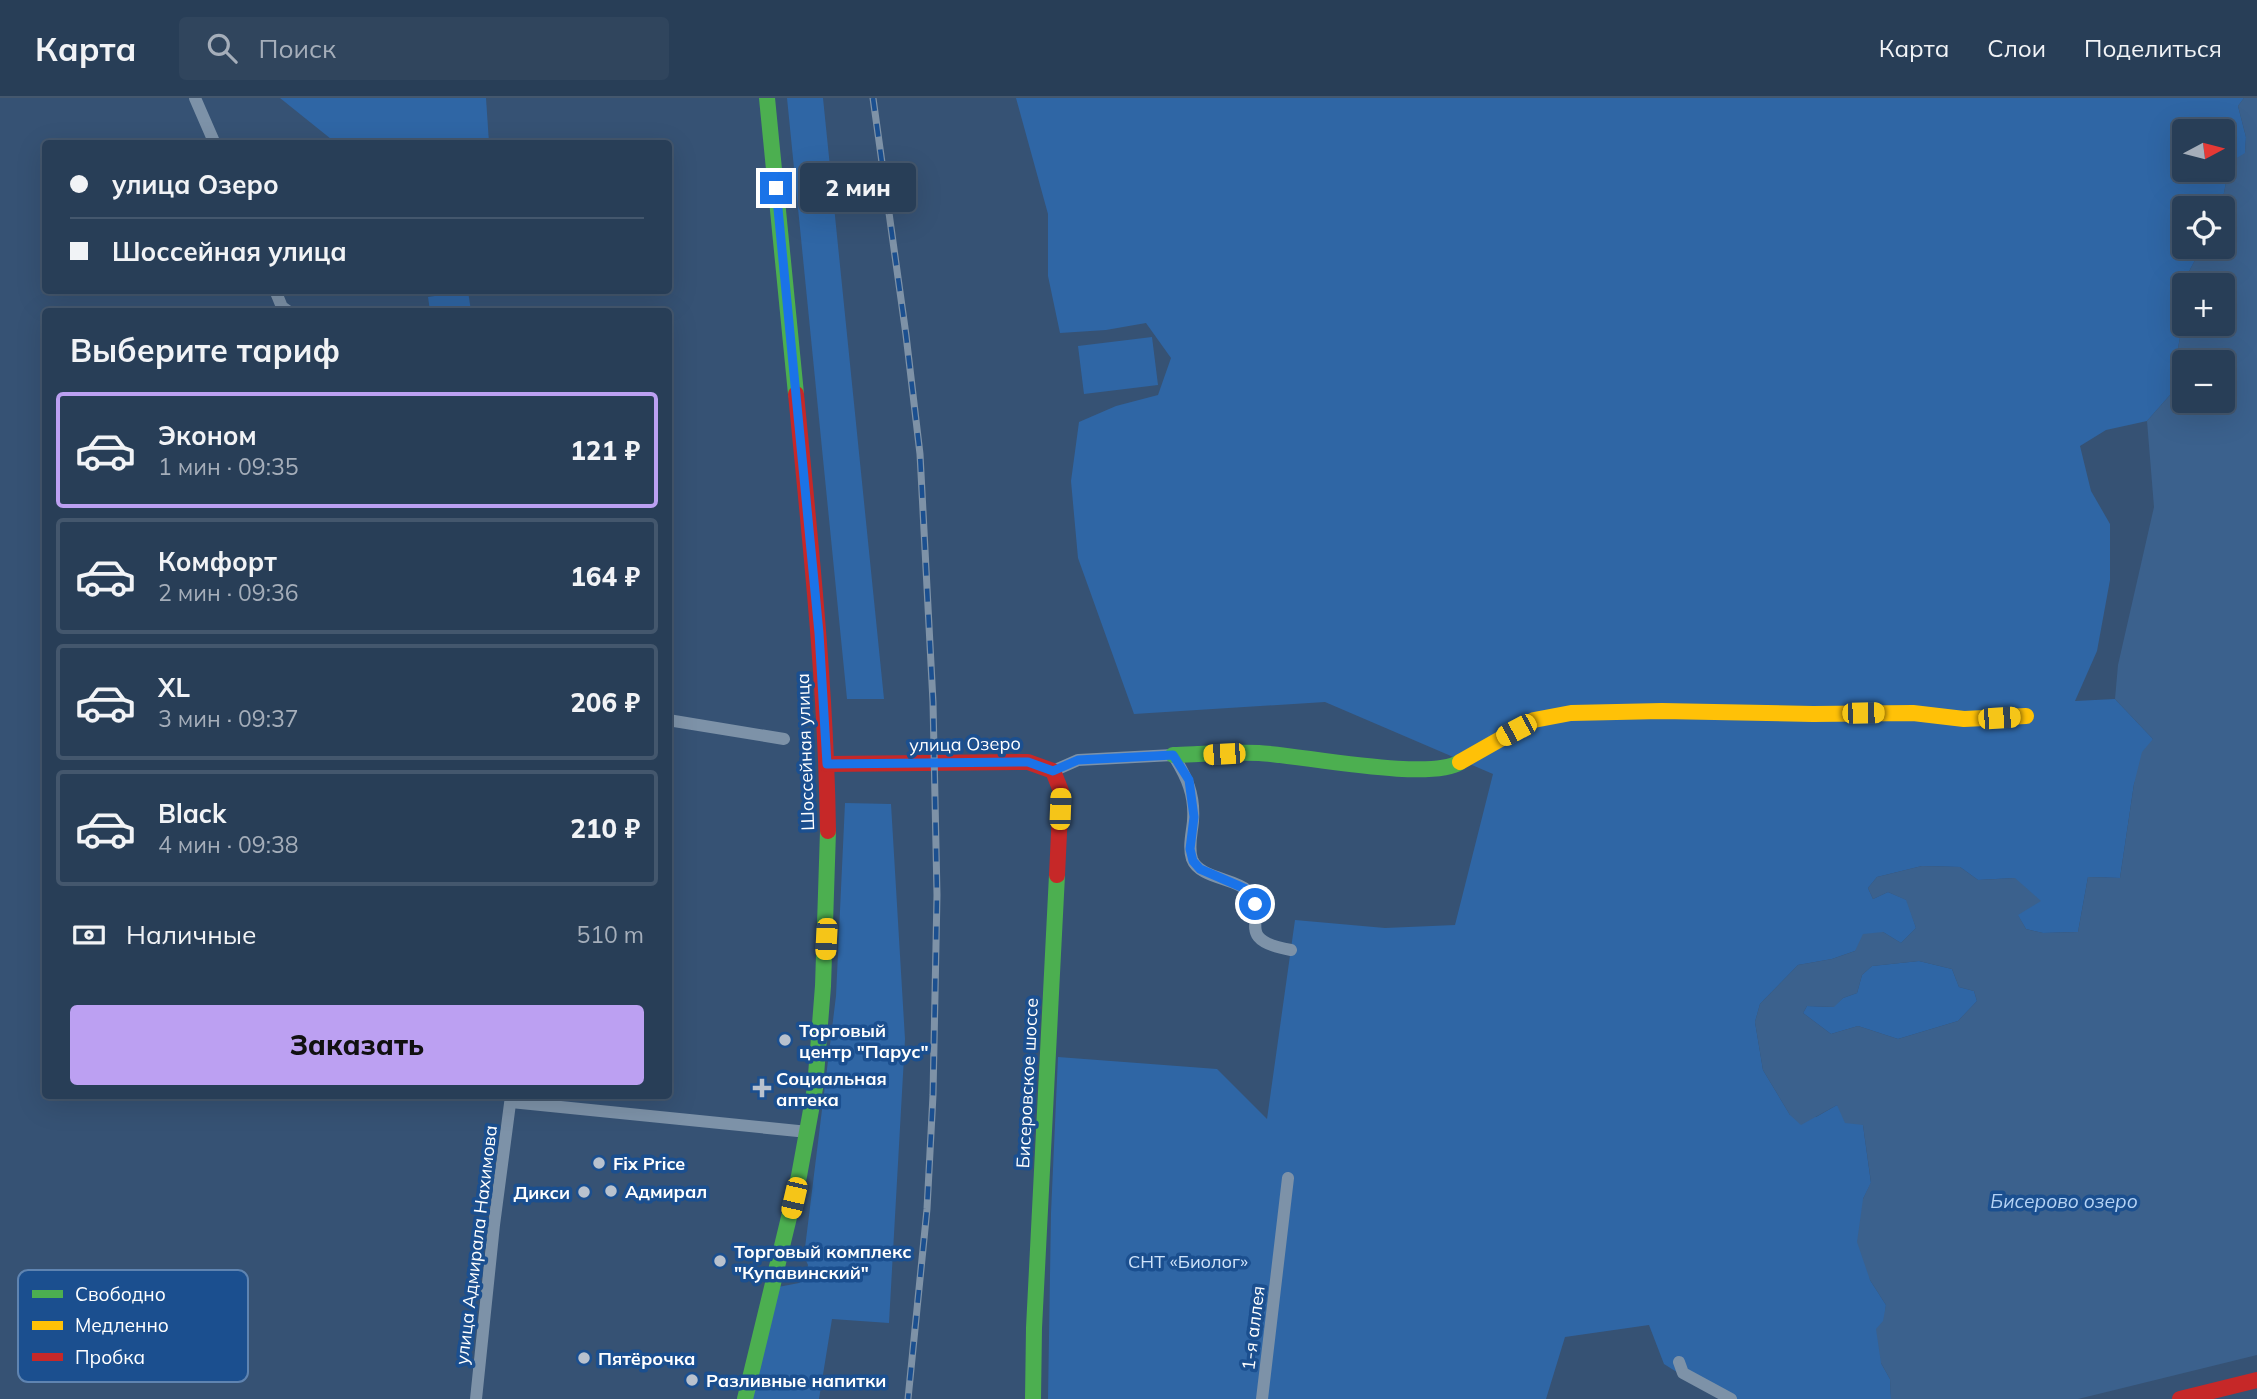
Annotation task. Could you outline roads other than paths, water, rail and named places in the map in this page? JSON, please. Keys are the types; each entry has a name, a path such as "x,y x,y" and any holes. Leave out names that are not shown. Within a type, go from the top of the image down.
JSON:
{"main road":[{"name":"Шоссейная улица","path":"745,1399 779,1263 816,1088 825,950 827,764 819,633 767,98"},
{"path":"1173,755 1259,753 1376,767 1425,769 1454,766 1534,720 1571,713 1913,713 1964,719 2026,716"},
{"name":"улица Озеро","path":"827,764 1028,762 1053,771"},
{"name":"Бисеровское шоссе","path":"1033,1399 1034,1328 1060,800 1060,791 1053,771"},
{"path":"2179,1399 2257,1380"}],"street":[{"path":"195,98 213,140"},
{"path":"672,721 784,739"},
{"path":"1053,771 1078,760 1173,755 1189,780 1194,817 1190,849 1193,861 1200,869 1246,889 1255,904 1257,938 1267,945 1291,950"},
{"path":"511,1099 808,1132"},
{"name":"улица Адмирала Нахимова","path":"476,1399 494,1225 511,1099"},
{"name":"1-я аллея","path":"1262,1399 1287,1178"},
{"path":"1679,1362 1683,1373 1731,1399"}],"water":[{"name":"Бисерово озеро","path":"2244,98 2257,98 2257,1355 2078,1399 1891,1399 1890,1379 1881,1363 1876,1329 1883,1321 1886,1305 1870,1280 1857,1242 1863,1199 1871,1182 1863,1125 1845,1123 1837,1105 1801,1125 1790,1115 1763,1070 1755,1022 1760,1004 1798,965 1832,959 1855,951 1863,934 1883,932 1901,943 1916,928 1906,900 1888,892 1873,899 1868,888 1877,877 1922,866 1960,867 1978,880 2015,878 2041,901 2018,915 2026,929 2043,933 2078,932 2088,877 2120,878 2134,784 2142,752 2153,739 2115,699 2118,665 2154,507 2147,421 2170,395 2172,383 2172,413 2235,413 2235,350 2178,350 2180,336 2235,336 2235,273 2188,273 2196,259 2235,259 2235,196 2223,196 2226,182 2235,182 2235,159 2245,153 2246,137 2238,106","holes":["1919,961 1952,969 1959,987 1974,991 1977,1001 1958,1021 1898,1039 1858,1026 1831,1034 1803,1013 1807,1006 1834,1007 1843,998 1857,993 1862,975 1872,966"]}],"railway":[{"path":"873,98 920,454 933,702 937,895 933,1095 927,1209 908,1399"}],"place":[{"name":"Торговый центр \"Парус\"","path":"785,1040"},
{"name":"Социальная аптека","path":"762,1088"},
{"name":"Fix Price","path":"599,1163"},
{"name":"Адмирал","path":"611,1191"},
{"name":"Дикси","path":"584,1192"},
{"name":"Торговый комплекс \"Купавинский\"","path":"720,1261"},
{"name":"Пятёрочка","path":"584,1358"},
{"name":"Разливные напитки","path":"692,1380"}],"park label":[{"name":"СНТ «Биолог»","path":"1188,1261"}]}
